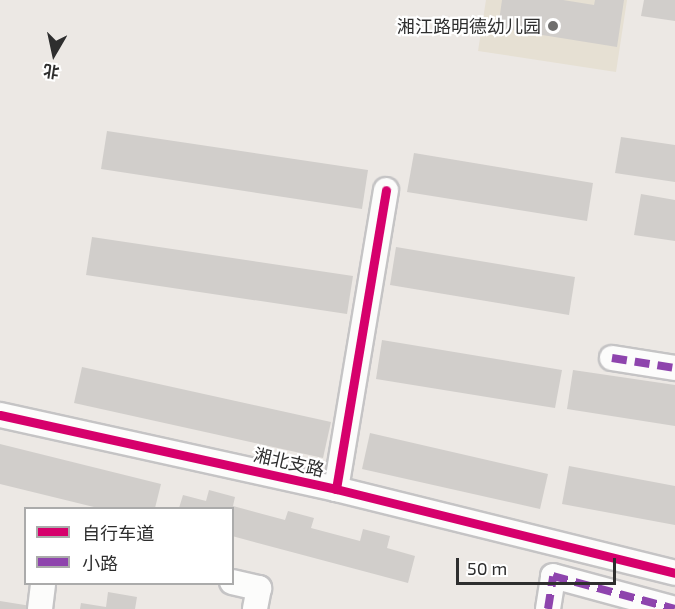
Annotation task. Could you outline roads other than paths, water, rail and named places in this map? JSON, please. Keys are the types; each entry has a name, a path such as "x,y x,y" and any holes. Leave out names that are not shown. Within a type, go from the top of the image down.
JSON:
{"street":[{"path":"336,489 386,190"},
{"path":"612,358 675,368"},
{"name":"湘北支路","path":"0,415 336,489 675,573"},
{"path":"548,609 553,576 675,609"},
{"path":"234,582 259,588 255,609"},
{"path":"40,609 43,585"}],"place":[{"name":"湘江路明德幼儿园","path":"553,26"}]}
